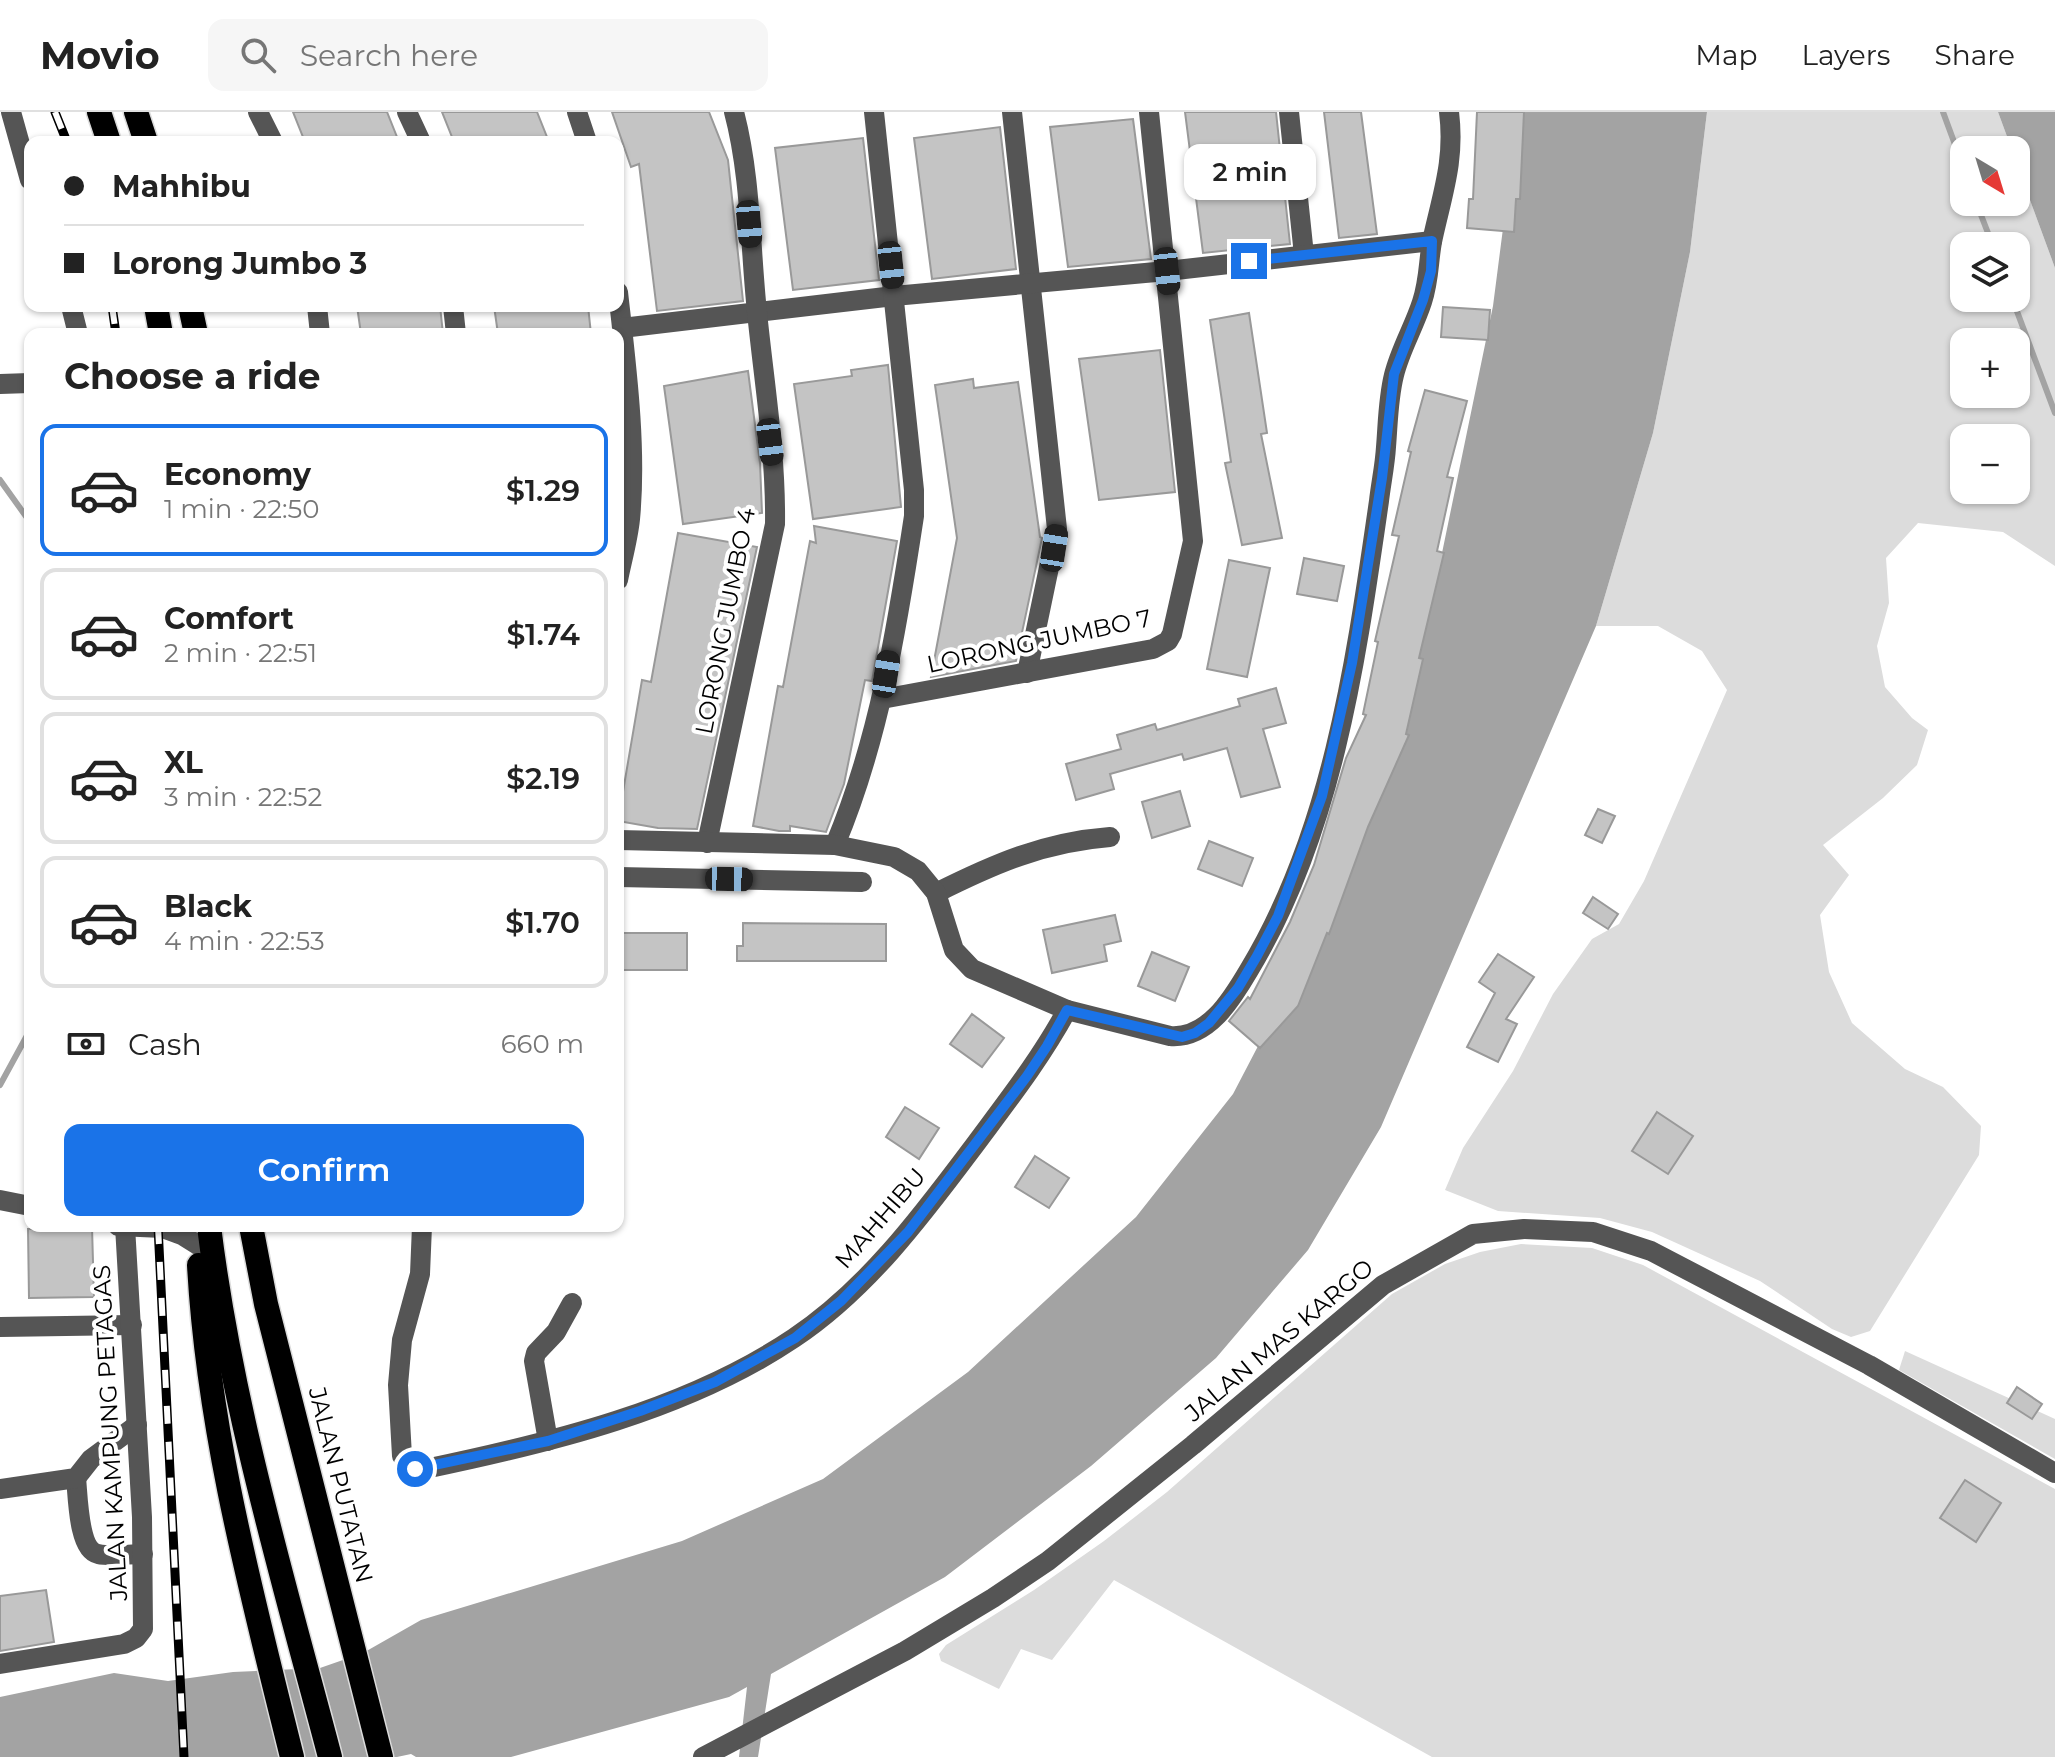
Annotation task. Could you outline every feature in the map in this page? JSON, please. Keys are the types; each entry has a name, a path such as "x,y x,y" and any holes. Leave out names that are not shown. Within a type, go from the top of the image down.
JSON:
{"highway":[{"path":"99,112 107,136"},
{"path":"136,112 144,136"},
{"path":"201,1232 256,1476 330,1757"},
{"path":"201,1232 207,1366 226,1479 292,1757"},
{"name":"JALAN PUTATAN","path":"252,1232 266,1304 381,1757"}],"street":[{"path":"11,112 24,159"},
{"path":"258,112 270,136"},
{"path":"407,112 418,136"},
{"path":"577,112 585,136"},
{"name":"LORONG JUMBO 4","path":"707,843 775,524 774,476 741,142 734,112"},
{"path":"813,880 826,845 862,775 882,699 914,516 914,490 874,112"},
{"path":"1012,112 1057,529 1027,673"},
{"name":"LORONG JUMBO 7","path":"882,699 1153,649 1168,641 1172,634 1193,541 1149,112"},
{"path":"1289,112 1304,255"},
{"path":"624,840 826,845 894,857 907,863 936,893 954,950 972,969 1067,1010 1170,1036 1182,1037 1195,1033 1209,1023 1238,988 1278,916 1322,796 1342,718 1378,505 1394,374 1423,300 1431,271 1432,241 1448,182 1451,152 1449,112"},
{"path":"620,312 622,328 894,296 1167,271 1432,241"},
{"path":"624,356 631,453 630,521 624,550"},
{"path":"0,384 24,383"},
{"path":"936,893 1030,851 1075,840 1110,837"},
{"path":"624,877 862,882"},
{"name":"MAHHIBU","path":"422,1232 420,1274 402,1340 398,1385 400,1450 404,1461 415,1469 548,1441 669,1401 715,1382 795,1338 841,1301 884,1258 932,1202 1027,1076 1067,1010"},
{"path":"0,1200 24,1205"},
{"name":"JALAN MAS KARGO","path":"703,1757 905,1651 1048,1561 1193,1445 1383,1285 1473,1234 1524,1229 1593,1232 1651,1251 1869,1365 2055,1473"},
{"name":"JALAN KAMPUNG PETAGAS","path":"0,1664 124,1644 136,1638 143,1629 145,1615 137,1425 123,1232"},
{"name":"JALAN KAMPUNG PETAGAS","path":"175,1232 182,1235 201,1232"},
{"path":"548,1441 534,1361 536,1353 556,1332 572,1303"},
{"path":"0,1327 132,1325"},
{"path":"0,1489 76,1478 91,1459 137,1425"},
{"path":"76,1478 84,1541 89,1551 98,1554 143,1554"}],"shaded area":[{"path":"1518,112 1707,112 1690,252 1653,433 1596,626 1381,1127 1308,1250 1216,1358 1091,1466 945,1577 771,1674 758,1757 739,1757 747,1687 729,1697 511,1757 416,1757 411,1754 397,1757 0,1757 0,1697 114,1673 168,1681 233,1672 320,1668 363,1653 421,1620 682,1541 823,1479 968,1372 1136,1217 1233,1094 1332,904 1435,587 1493,306"},
{"path":"1707,112 1998,112 2007,136 1950,136 1950,216 2030,216 2030,200 2055,268 2055,566 2003,532 1918,523 1886,558 1889,603 1877,646 1885,687 1912,718 1928,730 1917,765 1883,798 1823,845 1849,875 1820,915 1829,972 1852,1023 1905,1069 1943,1087 1981,1126 1979,1155 1870,1331 1851,1337 1832,1329 1760,1281 1652,1232 1600,1218 1498,1211 1445,1190 1463,1148 1513,1071 1553,994 1592,939 1619,924 1644,881 1727,690 1702,651 1658,626 1596,626 1653,433 1690,252"},
{"path":"1998,112 2055,112 2055,268 2030,200 2030,136 2007,136"},
{"path":"1521,1244 1592,1248 1643,1265 2055,1489 2055,1757 1432,1757 1114,1580 1052,1660 1021,1649 999,1689 941,1661 939,1654 946,1645 1034,1590 1167,1492 1392,1294 1445,1264 1480,1252"},
{"path":"1905,1351 2055,1419 2055,1459 1899,1370"}],"building":[{"path":"293,112 387,112 397,136 303,136"},
{"path":"442,112 537,112 547,136 452,136"},
{"path":"612,112 709,112 728,160 743,301 657,311 639,164 631,167 624,136 620,136"},
{"path":"1185,112 1276,112 1290,244 1203,253"},
{"path":"1324,112 1361,112 1377,234 1339,238"},
{"path":"1477,112 1524,112 1520,199 1516,199 1514,232 1467,228 1469,199 1473,199"},
{"path":"1133,119 1151,259 1068,267 1050,127"},
{"path":"1000,127 1016,269 932,279 914,138"},
{"path":"863,138 879,280 793,290 775,148"},
{"path":"1443,307 1490,310 1488,340 1441,337"},
{"path":"358,312 441,312 442,328 360,328"},
{"path":"495,312 589,312 590,328 497,328"},
{"path":"1249,313 1267,433 1261,434 1282,538 1242,545 1225,463 1231,462 1210,320"},
{"path":"1160,350 1175,492 1099,500 1079,359"},
{"path":"888,365 901,507 813,519 794,384 852,376 851,370"},
{"path":"748,371 760,463 762,513 683,524 664,386"},
{"path":"973,379 974,388 1018,382 1042,538 1016,661 931,677 957,538 935,385"},
{"path":"1425,390 1467,401 1447,477 1453,478 1437,551 1444,553 1419,658 1423,659 1406,734 1409,735 1368,827 1329,934 1298,1006 1260,1048 1229,1021 1248,997 1250,999 1290,922 1314,865 1346,758 1366,715 1363,714 1378,642 1375,641 1399,536 1392,535 1411,452 1408,451"},
{"path":"814,526 897,541 872,681 865,680 844,784 826,832 790,826 790,831 779,831 753,826 778,686 783,687 810,541 816,543"},
{"path":"678,533 757,547 697,829 658,828 624,822 624,786 642,680 651,682"},
{"path":"1304,558 1344,566 1337,601 1297,594"},
{"path":"1229,560 1270,568 1247,677 1207,669"},
{"path":"1276,688 1286,723 1263,729 1280,787 1241,797 1227,748 1184,760 1182,754 1110,774 1114,789 1076,800 1066,764 1121,749 1117,735 1155,724 1157,730 1240,706 1238,699"},
{"path":"1180,791 1190,826 1152,838 1142,802"},
{"path":"1598,809 1615,816 1602,843 1585,835"},
{"path":"1209,841 1253,858 1242,886 1198,869"},
{"path":"1593,897 1618,914 1608,929 1583,913"},
{"path":"1115,915 1121,941 1104,945 1107,961 1052,973 1043,930"},
{"path":"743,923 886,924 886,961 737,961 737,946 743,946"},
{"path":"624,933 687,933 687,970 624,970"},
{"path":"1152,952 1189,967 1175,1001 1138,986"},
{"path":"1498,954 1534,977 1506,1019 1517,1024 1498,1062 1467,1047 1495,993 1479,982"},
{"path":"972,1014 1004,1038 982,1067 950,1044"},
{"path":"905,1107 939,1128 919,1159 886,1137"},
{"path":"1657,1112 1693,1136 1668,1174 1632,1151"},
{"path":"1035,1156 1069,1178 1049,1208 1015,1187"},
{"path":"28,1232 92,1232 94,1297 29,1298"},
{"path":"2017,1387 2042,1404 2032,1419 2007,1403"},
{"path":"1965,1480 2001,1503 1976,1542 1940,1518"},
{"path":"46,1590 54,1642 0,1651 0,1596"}],"waterway":[{"path":"1943,112 1952,136"},
{"path":"1981,216 1988,232"},
{"path":"2017,312 2055,413"},
{"path":"0,480 24,514"},
{"path":"0,1085 24,1041"}],"railway":[{"path":"55,112 65,136"},
{"path":"113,312 115,328"},
{"path":"158,1232 184,1757"}],"route":[{"path":"415,1469 548,1441 640,1411 715,1382 795,1338 841,1301 908,1232 1027,1076 1067,1010 1182,1037 1195,1033 1209,1023 1238,988 1278,916 1322,796 1352,663 1382,478 1394,374 1423,300 1431,271 1432,241 1249,261"}]}
